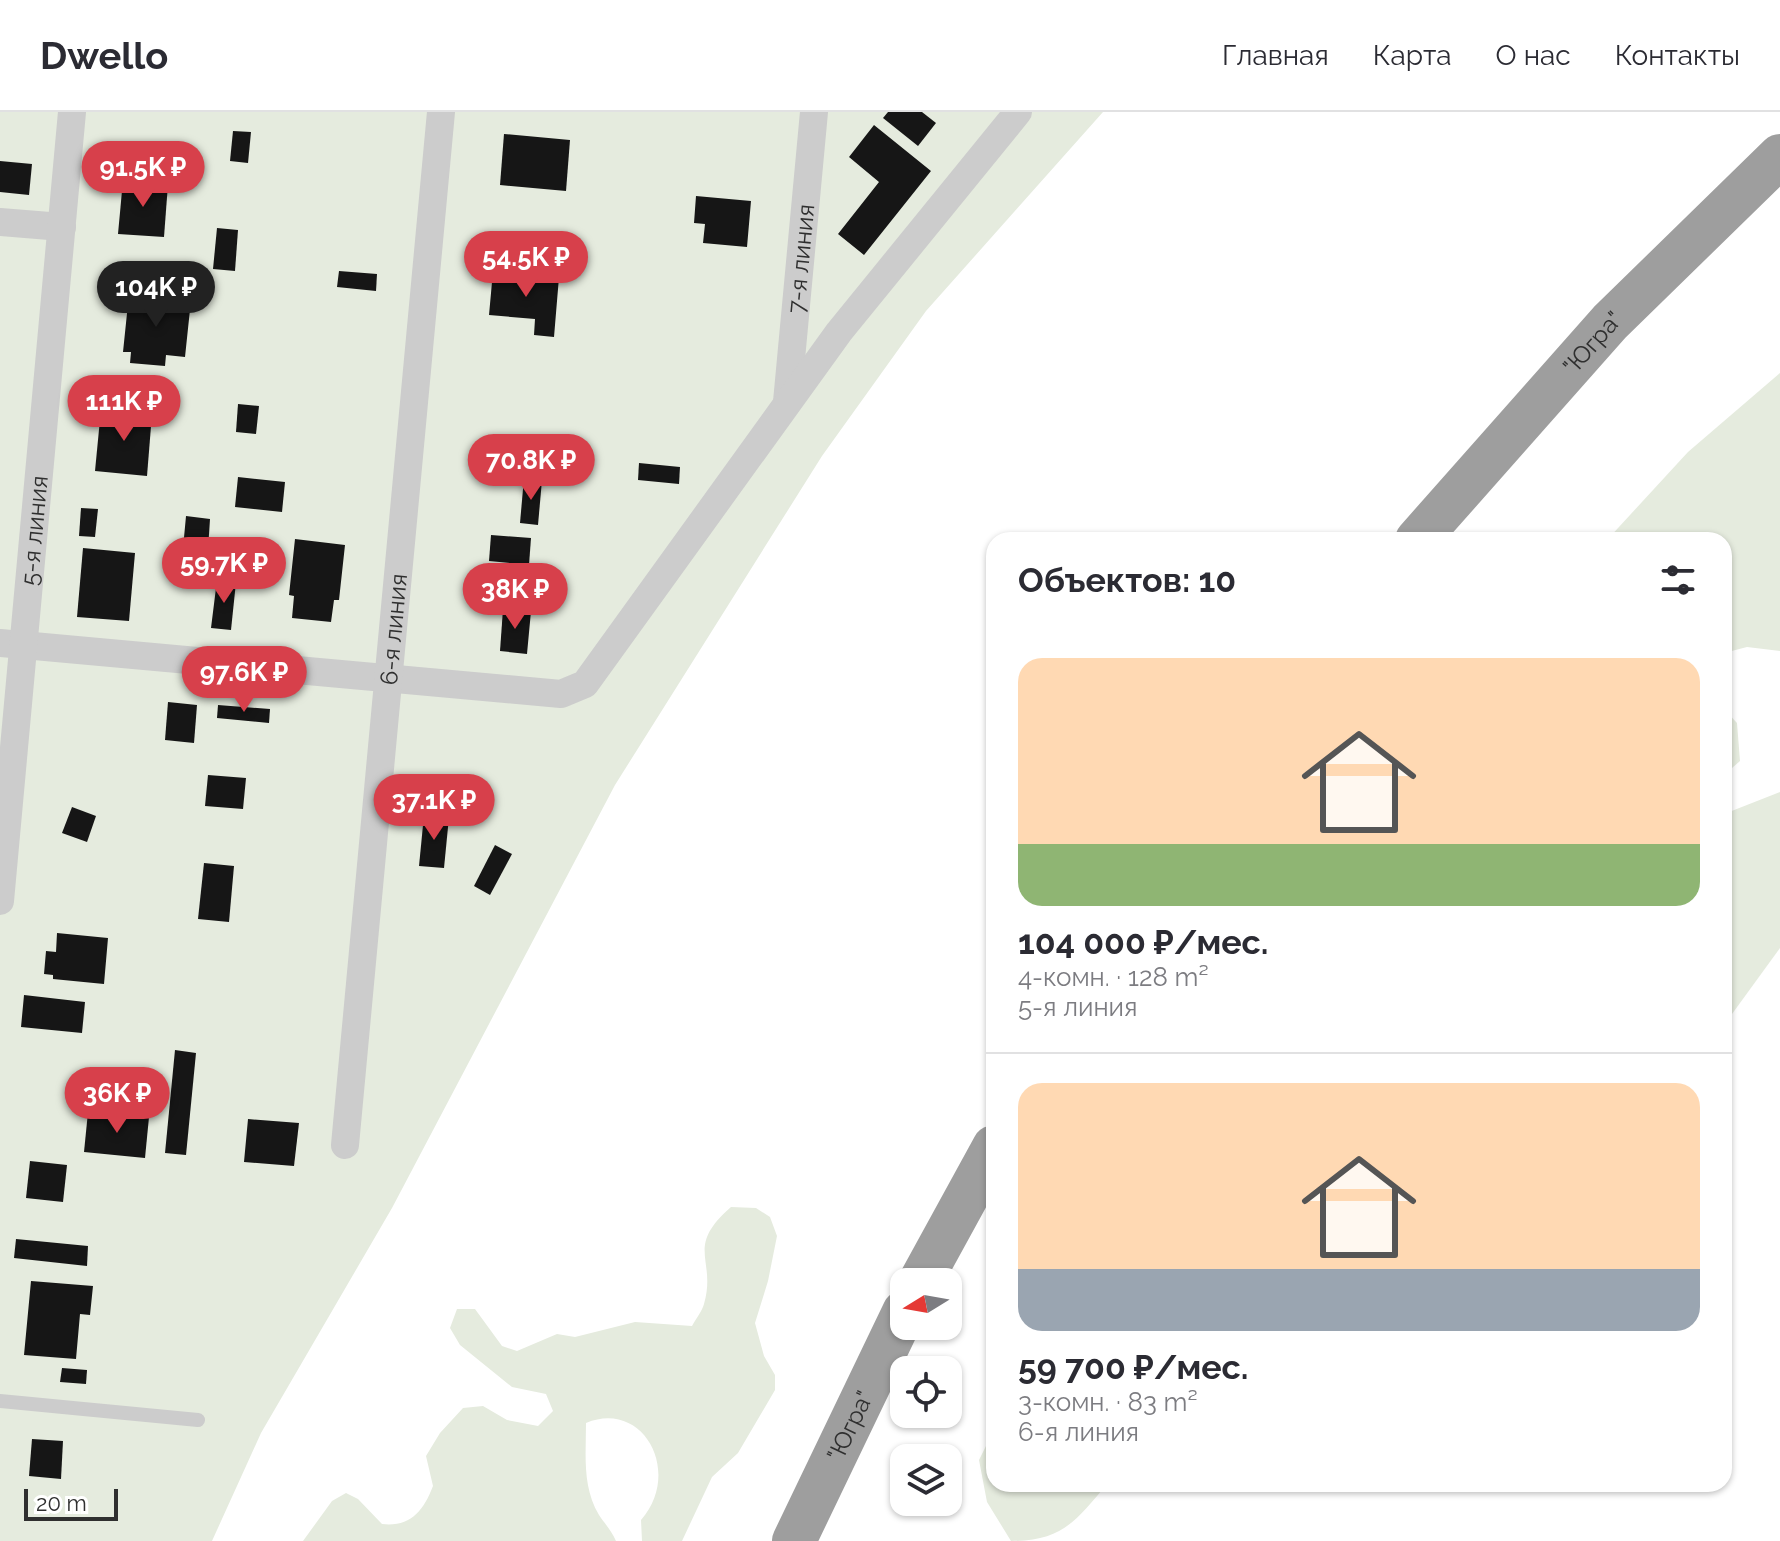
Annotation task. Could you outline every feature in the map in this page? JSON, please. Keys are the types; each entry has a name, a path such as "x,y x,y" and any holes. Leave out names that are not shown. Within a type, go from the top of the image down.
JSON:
{"highway":[{"name":"\"Югра\"","path":"1424,532 1610,322 1780,156"},
{"path":"928,1268 986,1162"},
{"name":"\"Югра\"","path":"794,1541 891,1340"}],"street":[{"name":"5-я линия","path":"0,901 12,644 62,227 72,112"},
{"name":"6-я линия","path":"345,1145 441,112"},
{"name":"7-я линия","path":"787,405 814,112"},
{"path":"12,644 561,694 585,684 839,332 1018,112"},
{"path":"0,222 62,227"}],"lane":[{"path":"0,1401 198,1420"}],"shaded area":[{"path":"0,112 1103,112 926,311 822,456 615,785 392,1208 261,1433 212,1541 0,1541"},
{"path":"1780,373 1780,651 1747,647 1732,651 1732,532 1614,532 1688,452"},
{"path":"1732,718 1737,723 1740,761 1732,768"},
{"path":"1780,792 1780,948 1732,1014 1732,811"},
{"path":"731,1207 756,1208 770,1217 777,1236 755,1323 764,1356 775,1375 775,1390 738,1453 712,1477 682,1541 642,1541 641,1520 653,1501 658,1481 657,1462 651,1444 640,1430 625,1421 606,1418 586,1423 586,1470 594,1504 616,1541 303,1541 332,1501 346,1493 358,1499 382,1524 400,1523 414,1516 433,1486 426,1456 440,1433 463,1408 483,1406 507,1420 538,1426 553,1411 546,1394 512,1387 460,1345 450,1328 457,1309 475,1309 502,1346 517,1351 557,1334 575,1337 635,1322 692,1326 703,1307 707,1289 705,1244 717,1221"},
{"path":"986,1446 986,1492 1100,1492 1086,1509 1056,1533 1011,1541 987,1502 979,1460"}],"building":[{"path":"888,112 922,112 936,123 918,146 883,118"},
{"path":"874,125 931,171 864,255 838,234 879,182 849,157"},
{"path":"233,131 251,132 248,163 230,161"},
{"path":"504,134 570,140 566,191 500,185"},
{"path":"0,161 32,164 29,195 0,192"},
{"path":"123,180 168,184 164,237 118,234"},
{"path":"696,196 751,201 747,247 703,243 705,224 694,223"},
{"path":"217,228 238,230 235,271 213,269"},
{"path":"339,271 377,274 376,291 337,287"},
{"path":"493,271 559,277 554,337 534,335 535,319 489,315"},
{"path":"129,294 191,300 185,357 166,355 165,366 130,363 131,352 123,352"},
{"path":"238,404 259,406 256,434 236,432"},
{"path":"101,409 152,414 147,476 95,471"},
{"path":"639,463 680,467 679,484 638,480"},
{"path":"238,477 285,482 282,512 235,507"},
{"path":"524,478 542,480 538,525 520,523"},
{"path":"81,508 98,509 95,537 79,536"},
{"path":"186,516 210,519 208,550 183,548"},
{"path":"491,535 531,538 529,565 489,561"},
{"path":"295,539 345,545 339,600 334,600 331,622 292,618 294,596 289,595"},
{"path":"83,548 135,553 129,621 77,617"},
{"path":"217,580 236,582 231,630 211,628"},
{"path":"503,609 531,611 527,654 500,651"},
{"path":"168,702 197,705 194,743 165,740"},
{"path":"218,705 270,709 269,723 217,718"},
{"path":"208,775 246,778 243,809 205,806"},
{"path":"72,807 96,816 87,842 62,833"},
{"path":"424,815 449,817 444,868 419,866"},
{"path":"495,845 512,854 490,895 474,886"},
{"path":"204,863 234,866 229,922 198,919"},
{"path":"57,933 108,938 104,984 53,979 53,975 44,974 46,951 56,952"},
{"path":"24,995 85,1002 82,1033 21,1027"},
{"path":"175,1050 196,1053 186,1155 165,1153"},
{"path":"88,1112 149,1117 145,1158 84,1152"},
{"path":"248,1119 299,1123 294,1166 244,1162"},
{"path":"30,1161 67,1165 63,1202 26,1198"},
{"path":"16,1239 88,1246 87,1266 14,1258"},
{"path":"31,1281 93,1286 90,1315 80,1314 76,1359 24,1355"},
{"path":"62,1368 87,1370 86,1384 60,1382"},
{"path":"32,1439 63,1441 61,1479 29,1476"}]}
